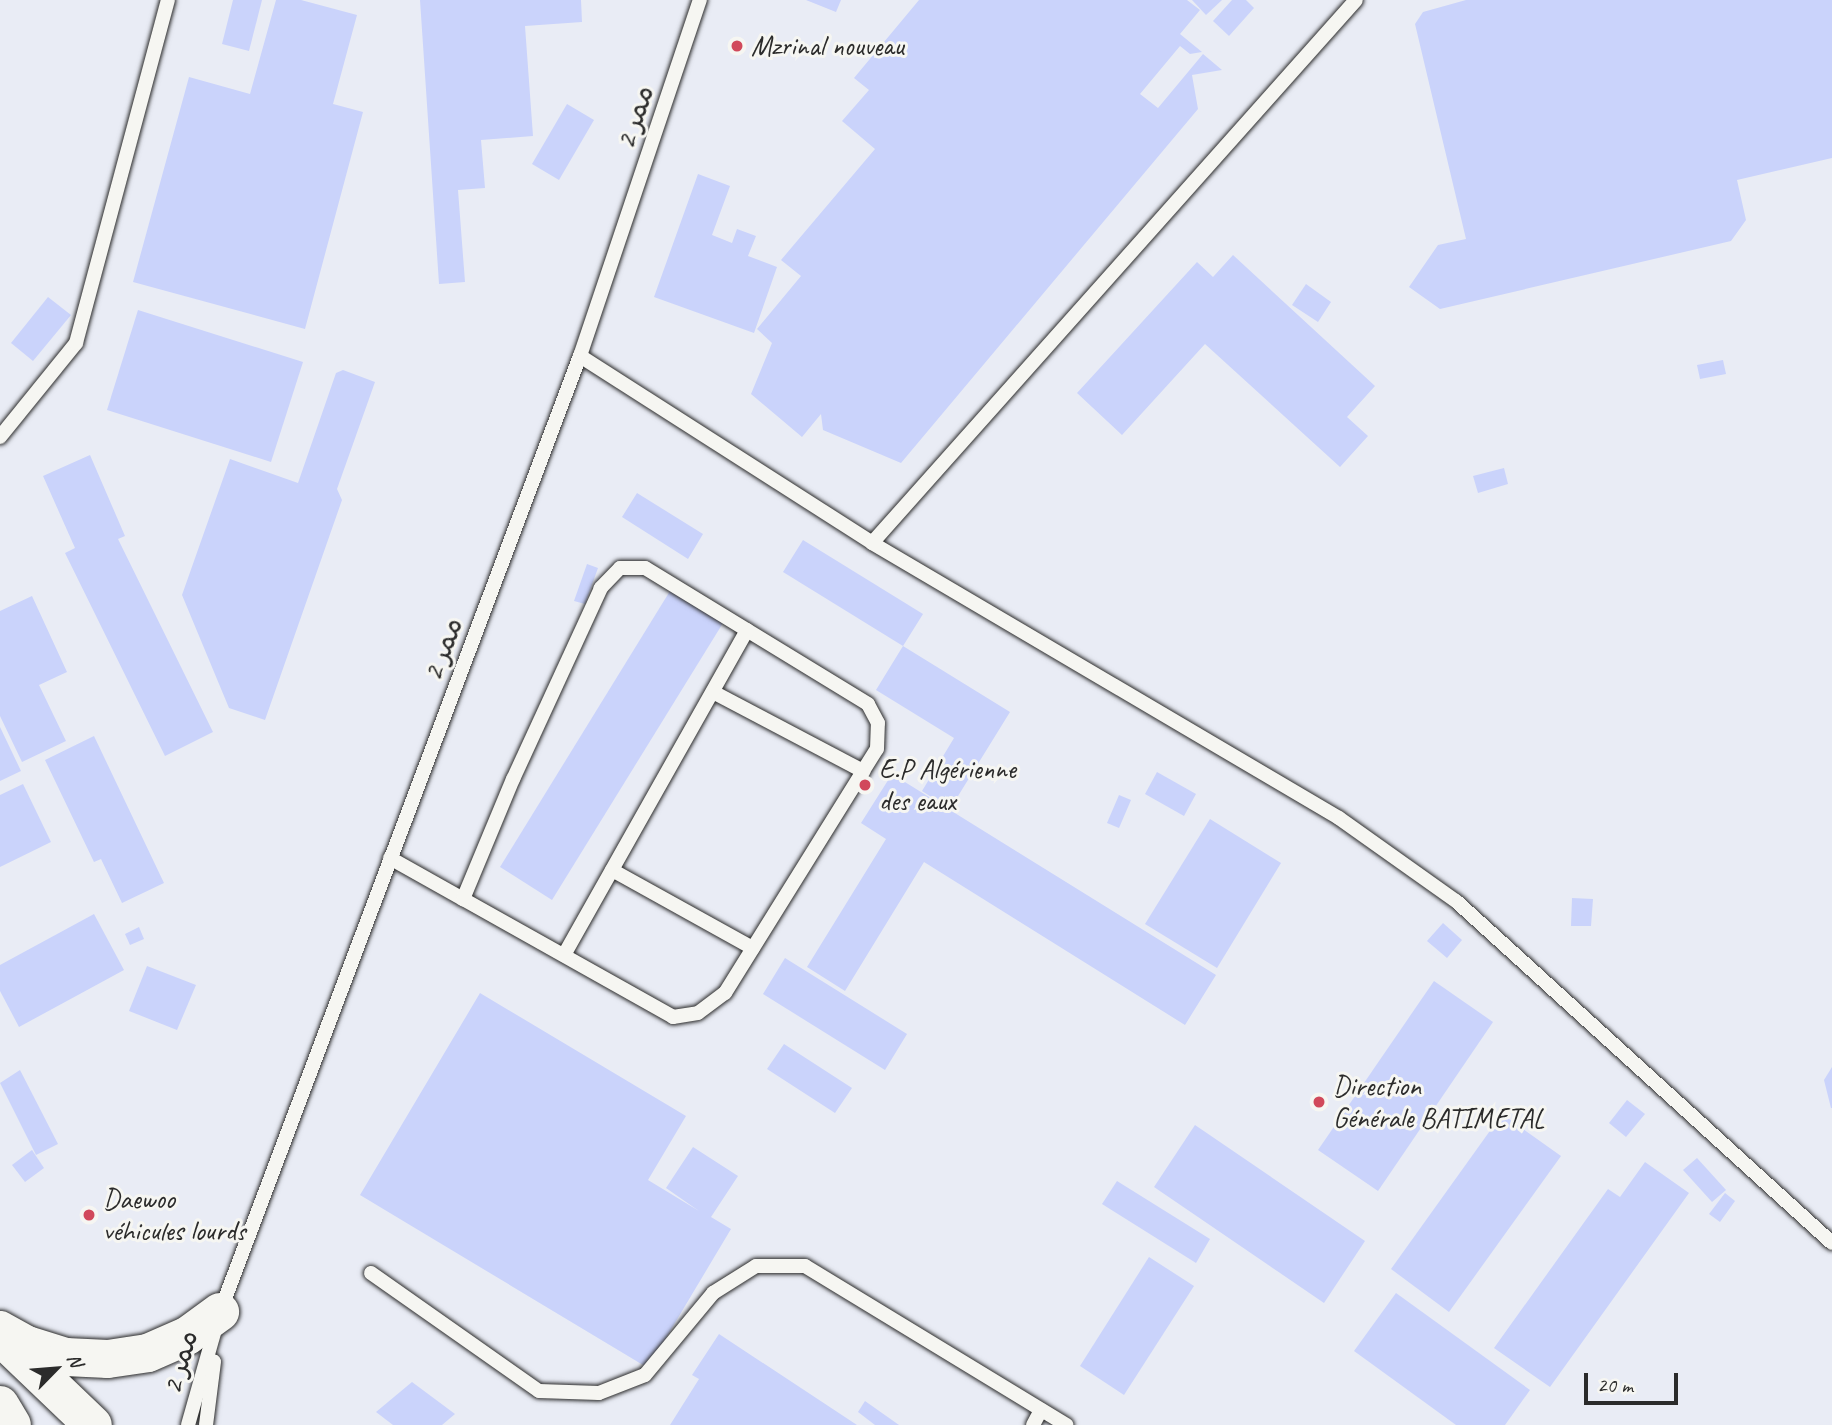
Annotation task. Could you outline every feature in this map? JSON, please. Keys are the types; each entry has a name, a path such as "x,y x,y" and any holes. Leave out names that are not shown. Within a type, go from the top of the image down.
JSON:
{"main road":[{"path":"0,1332 27,1345 66,1357 108,1359 148,1353 187,1336 220,1312"},
{"path":"0,1332 93,1425"},
{"path":"0,1405 12,1425"}],"lane":[{"path":"0,437 76,343 168,0"},
{"name":"ممر 2","path":"188,1425 220,1312 580,356 700,0"},
{"path":"872,543 1356,0"},
{"path":"580,356 872,543 1339,818 1456,901 1832,1243"},
{"path":"390,858 673,1017 698,1013 725,993 863,772 877,748 878,723 868,704 645,568 620,568 601,588 513,779 463,899"},
{"path":"564,955 747,630"},
{"path":"713,692 863,772"},
{"path":"612,870 753,948"},
{"path":"371,1273 539,1391 599,1393 645,1375 713,1293 756,1266 805,1266 1066,1425"},
{"name":"ممر 2","path":"206,1425 220,1312"},
{"path":"1033,1425 1041,1410"}],"shaded area":[{"path":"0,0 1832,0 1832,1425 0,1425"}],"building":[{"path":"233,0 262,0 249,51 222,44"},
{"path":"276,0 301,0 357,15 333,104 363,112 305,329 133,282 189,77 250,94"},
{"path":"420,0 581,0 582,22 525,26 533,136 481,140 485,188 458,190 465,282 439,284"},
{"path":"806,0 841,0 836,12"},
{"path":"919,0 1187,0 1200,10 1180,34 1202,52 1190,54 1180,46 1140,94 1158,108 1203,54 1222,70 1192,75 1198,109 901,463 823,430 821,414 802,437 751,394 772,343 757,329 801,276 781,260 875,149 842,121 869,90 854,78"},
{"path":"1192,0 1222,0 1206,15"},
{"path":"1232,0 1246,0 1254,8 1229,36 1213,21"},
{"path":"1466,0 1832,0 1832,158 1737,180 1746,220 1731,241 1440,309 1409,287 1438,245 1466,239 1415,24 1423,12"},
{"path":"567,104 594,120 559,180 532,164"},
{"path":"698,174 730,186 712,235 732,243 737,229 756,236 748,256 777,267 754,333 654,297"},
{"path":"1233,255 1375,386 1347,417 1368,436 1340,467 1205,344 1122,435 1077,393 1197,262 1213,277"},
{"path":"1306,284 1331,302 1318,322 1292,305"},
{"path":"48,297 71,315 33,361 11,343"},
{"path":"138,310 303,362 271,462 107,410"},
{"path":"1723,360 1726,374 1700,379 1697,365"},
{"path":"343,370 375,382 337,489 342,500 265,720 229,708 182,595 230,459 298,483 336,373"},
{"path":"90,455 125,536 118,539 213,732 165,756 65,553 75,548 43,476"},
{"path":"1504,468 1508,484 1478,493 1473,476"},
{"path":"637,493 703,534 688,559 622,517"},
{"path":"803,540 923,614 903,646 783,572"},
{"path":"587,564 598,568 585,604 574,601"},
{"path":"670,591 723,623 552,900 500,867"},
{"path":"32,596 67,672 39,685 66,741 22,762 0,716 0,611"},
{"path":"903,646 1010,712 950,809 922,791 954,738 876,690"},
{"path":"0,727 21,771 0,781"},
{"path":"94,736 164,883 122,903 101,859 94,862 45,760"},
{"path":"1157,772 1196,794 1184,816 1145,794"},
{"path":"892,774 1216,975 1185,1025 924,862 845,991 807,967 886,839 861,823"},
{"path":"23,784 51,842 0,867 0,795"},
{"path":"1119,795 1131,800 1119,828 1107,823"},
{"path":"1210,819 1281,863 1217,968 1145,924"},
{"path":"1572,898 1593,899 1591,926 1571,926"},
{"path":"94,914 124,970 19,1027 0,991 0,965"},
{"path":"1443,923 1462,940 1447,958 1427,941"},
{"path":"139,927 144,939 130,945 125,934"},
{"path":"785,958 907,1034 885,1070 763,994"},
{"path":"147,966 196,985 177,1030 129,1011"},
{"path":"1434,981 1493,1022 1378,1191 1318,1150"},
{"path":"480,993 686,1116 648,1180 699,1211 666,1188 693,1147 738,1176 711,1217 731,1229 648,1368 360,1195"},
{"path":"784,1044 852,1088 835,1113 767,1069"},
{"path":"1832,1067 1832,1108 1831,1108 1824,1080"},
{"path":"20,1070 58,1144 36,1155 0,1083"},
{"path":"1627,1100 1645,1114 1626,1137 1609,1123"},
{"path":"1502,1114 1561,1156 1449,1312 1391,1269"},
{"path":"1195,1125 1365,1241 1324,1303 1154,1187"},
{"path":"32,1150 44,1168 25,1182 12,1165"},
{"path":"1697,1158 1726,1190 1712,1202 1683,1170"},
{"path":"1645,1162 1689,1193 1550,1387 1494,1348 1608,1189 1620,1197"},
{"path":"1117,1181 1210,1239 1196,1263 1102,1204"},
{"path":"1725,1193 1735,1201 1720,1222 1709,1214"},
{"path":"1149,1257 1194,1286 1124,1395 1080,1366"},
{"path":"1396,1293 1530,1390 1505,1425 1456,1425 1354,1351"},
{"path":"719,1334 857,1425 670,1425 699,1379 692,1375"},
{"path":"412,1382 455,1414 442,1425 393,1425 376,1412"},
{"path":"865,1401 899,1425 875,1425 858,1412"}],"place":[{"name":"Mzrinal nouveau","path":"737,46"},
{"name":"E.P Algérienne des eaux","path":"865,785"},
{"name":"Direction Générale BATIMETAL","path":"1319,1102"},
{"name":"Daewoo véhicules lourds","path":"89,1215"}]}
